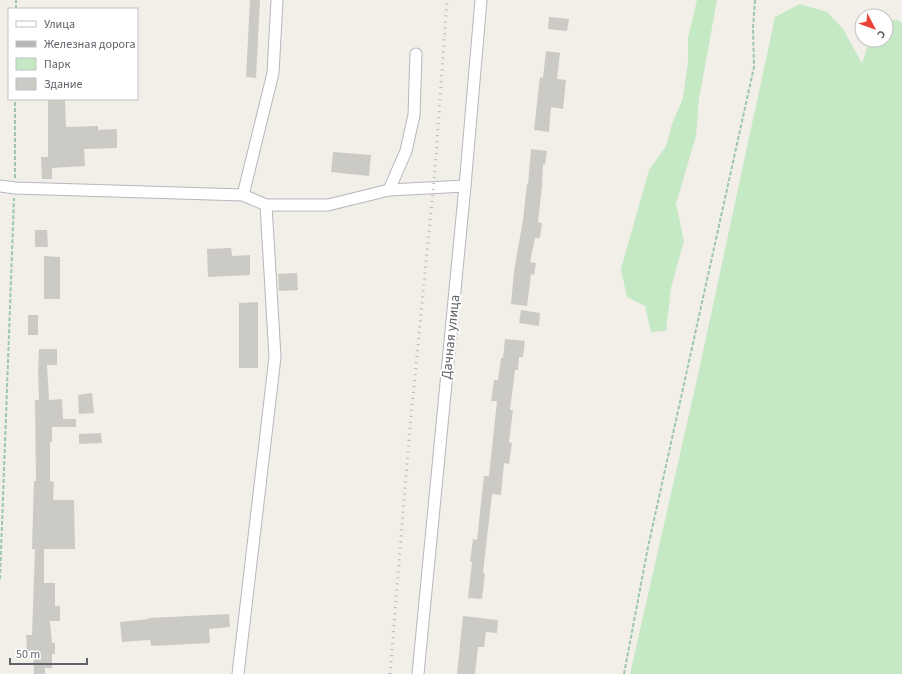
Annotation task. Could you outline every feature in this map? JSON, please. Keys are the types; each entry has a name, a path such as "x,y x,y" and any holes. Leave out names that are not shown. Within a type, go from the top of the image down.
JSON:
{"street":[{"path":"243,195 274,73 277,0"},
{"name":"Дачная улица","path":"418,674 465,186 481,0"},
{"path":"389,190 406,151 414,114 416,54"},
{"path":"0,186 14,188 243,195 266,205 328,206 389,190 465,186"},
{"path":"238,674 275,357 266,205"}],"path":[{"path":"624,674 648,546 754,67 753,28 755,0"},
{"path":"0,579 14,188 15,100"}],"green space":[{"path":"697,0 717,0 699,99 696,136 676,204 684,241 671,288 666,331 651,332 645,306 627,297 621,269 649,170 666,146 672,124 683,98 688,62 688,38"},
{"path":"800,4 827,12 843,29 862,63 867,48 894,48 894,20 898,20 902,23 902,674 630,674 698,375 775,17"}],"building":[{"path":"250,0 260,0 256,78 246,77"},
{"path":"549,17 569,19 567,31 548,29"},
{"path":"546,51 560,53 557,79 566,80 563,109 551,107 549,132 534,130 540,77 543,78"},
{"path":"48,100 65,100 66,127 98,126 98,130 117,129 117,148 84,149 85,166 52,168 52,179 42,179 41,157 48,157"},
{"path":"531,149 547,151 545,165 543,164 538,222 542,223 540,238 535,238 530,262 536,263 534,275 531,274 527,306 511,304 514,271 528,184"},
{"path":"333,152 371,155 369,176 331,172"},
{"path":"35,230 47,230 48,247 35,247"},
{"path":"231,248 232,256 250,255 250,275 208,277 207,249"},
{"path":"44,256 60,257 60,299 44,299"},
{"path":"297,273 298,290 279,291 278,274"},
{"path":"258,302 258,368 239,368 239,303"},
{"path":"521,310 540,313 539,326 519,323"},
{"path":"28,315 38,315 38,335 28,335"},
{"path":"505,339 525,341 523,357 519,357 518,370 515,370 510,410 513,410 509,442 512,443 509,464 504,463 501,495 492,494 483,573 485,574 482,599 468,598 473,539 477,540 484,476 489,476 497,401 491,401 494,380 498,380 501,358 503,358"},
{"path":"39,349 57,349 57,365 47,365 49,400 62,399 63,419 76,419 76,427 52,427 52,442 50,442 50,481 54,482 53,500 74,500 75,549 44,549 44,583 55,583 55,606 60,606 60,621 50,621 52,643 55,643 55,654 52,654 52,668 45,668 45,674 34,674 33,651 27,651 26,635 32,635 35,549 32,549 34,481 36,481 35,400 39,400"},
{"path":"92,393 94,413 79,414 78,395"},
{"path":"101,433 102,443 79,444 79,434"},
{"path":"229,614 230,627 209,629 210,643 151,646 150,640 122,642 120,622 149,618"},
{"path":"463,616 498,620 497,633 486,632 484,647 478,647 475,674 457,674"}],"railway":[{"path":"390,674 410,427 435,170 447,0"}]}
